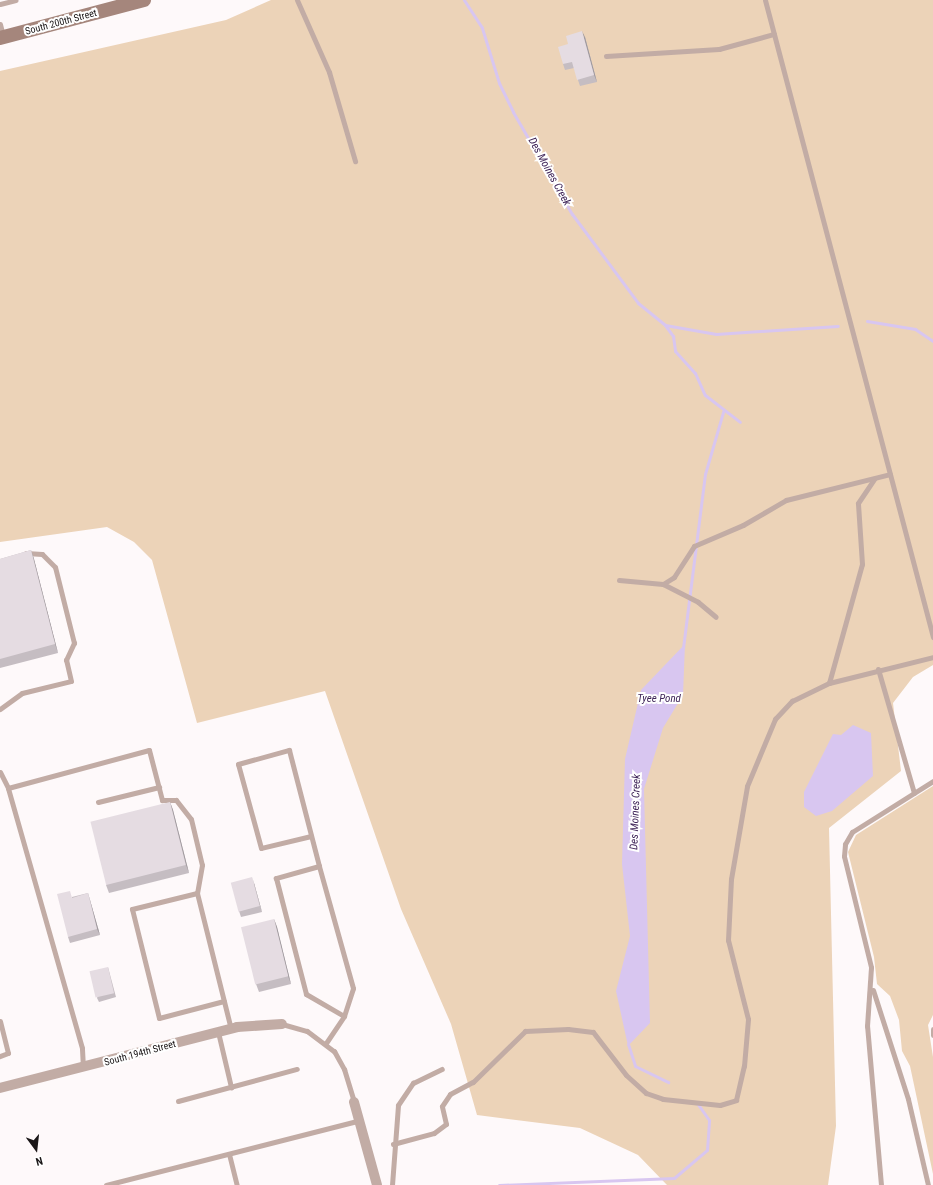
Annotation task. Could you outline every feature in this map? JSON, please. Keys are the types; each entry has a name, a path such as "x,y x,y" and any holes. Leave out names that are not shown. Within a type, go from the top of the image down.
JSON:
{"main road":[{"name":"South 200th Street","path":"1,33 121,3 144,0"}],"street":[{"name":"South 194th Street","path":"0,1088 231,1029 282,1024"},
{"path":"354,1102 358,1121 377,1185"}],"lane":[{"path":"0,4 16,0"},
{"path":"297,0 329,72 355,161"},
{"path":"765,0 933,637"},
{"path":"606,56 719,49 774,34"},
{"path":"663,584 674,577 694,546 743,525 786,500 890,474"},
{"path":"830,683 862,564 858,503 874,478"},
{"path":"0,709 22,693 71,681 66,660 74,643 55,567 42,554 34,551 20,554"},
{"path":"618,580 663,584 698,602 716,617"},
{"path":"393,1144 434,1133 446,1124 442,1106 450,1094 473,1082 525,1031 568,1029 593,1032 626,1075 646,1093 663,1099 720,1105 736,1100 744,1066 748,1019 728,940 730,880 747,786 775,719 792,701 830,683 878,669 933,657"},
{"path":"878,669 914,793"},
{"path":"8,788 149,750 162,800 176,800 191,819 202,865 197,893 231,1029"},
{"path":"311,836 261,848 238,764 289,750 353,988 344,1016 326,1043"},
{"path":"0,772 8,788 82,1048 82,1068"},
{"path":"881,1185 867,1026 872,987 871,967 844,856 846,844 852,832 933,781"},
{"path":"98,802 159,787"},
{"path":"319,866 276,878 306,994 344,1016"},
{"path":"197,893 132,909 159,1018 224,1001"},
{"path":"872,987 908,1099 928,1185"},
{"path":"0,1021 2,1034 8,1053 0,1056"},
{"path":"282,1024 307,1031 326,1043 340,1059 354,1102"},
{"path":"933,1029 933,1035"},
{"path":"218,1032 231,1087"},
{"path":"178,1101 297,1069"},
{"path":"392,1185 393,1144 398,1105 413,1083 442,1069"},
{"path":"106,1185 358,1121"},
{"path":"229,1154 238,1185"}],"shaded area":[{"path":"271,0 933,0 933,665 913,677 893,703 901,771 829,828 836,1126 828,1185 667,1185 638,1155 580,1128 477,1115 451,1024 401,909 325,691 197,723 152,560 134,542 107,527 0,542 0,71 226,20"},
{"path":"933,786 933,1015 928,1025 933,1057 933,1174 910,1066 902,1051 899,1020 890,996 877,984 874,957 848,852 856,835"}],"water":[{"name":"Tyee Pond","path":"685,644 683,695 663,728 644,789 650,1023 628,1046 616,991 630,936 622,864 625,759 641,690"},
{"path":"853,725 871,733 873,776 832,811 816,816 804,807 804,792 833,734 841,735"}],"building":[{"path":"582,31 594,75 577,80 572,62 563,64 558,47 568,44 566,36"},
{"path":"31,550 55,644 0,659 0,559"},
{"path":"170,802 186,865 106,885 90,822"},
{"path":"252,877 260,906 239,912 231,883"},
{"path":"70,891 72,898 88,893 97,929 68,937 57,894"},
{"path":"274,919 288,976 255,984 241,927"},
{"path":"108,967 114,993 96,998 89,971"}],"waterway":[{"name":"Des Moines Creek","path":"464,0 482,28 499,83 513,112 572,214 638,303 665,325 673,336 675,351 695,373 705,395 740,422"},
{"name":"Des Moines Creek","path":"867,321 915,329 933,341"},
{"name":"Des Moines Creek","path":"665,325 716,334 838,326"},
{"name":"Des Moines Creek","path":"683,648 705,474 723,412"},
{"name":"Des Moines Creek","path":"628,1044 635,1066 668,1082"},
{"name":"Des Moines Creek","path":"499,1185 674,1178 707,1150 709,1120 697,1103"}]}
